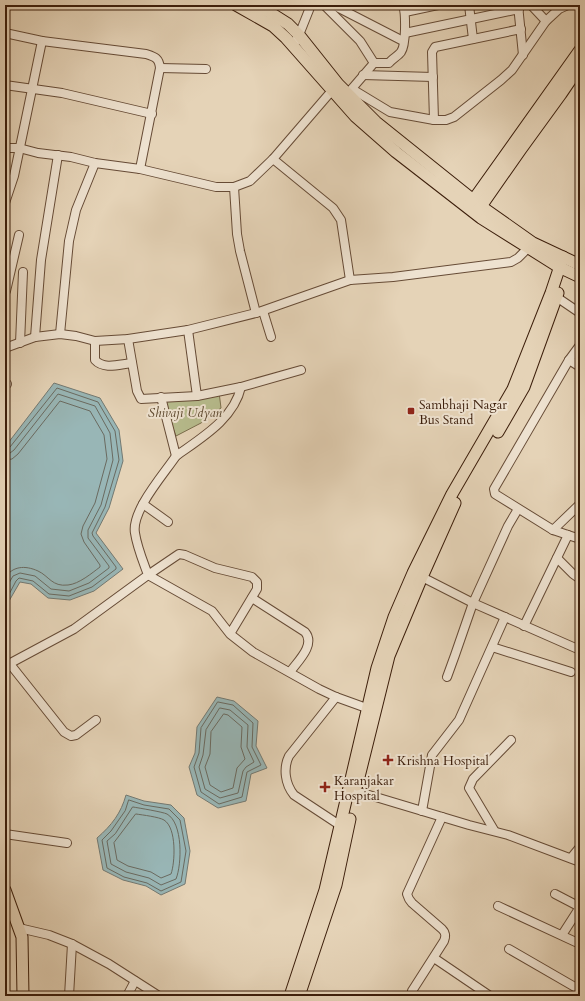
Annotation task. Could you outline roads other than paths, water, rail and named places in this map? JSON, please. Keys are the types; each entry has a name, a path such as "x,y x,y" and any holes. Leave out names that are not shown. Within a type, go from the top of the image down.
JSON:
{"main road":[{"path":"236,5 273,26 335,87 350,91 376,122 475,207"},
{"path":"255,5 288,24 299,35 359,121 436,184 475,207 531,246 564,264 580,277"},
{"path":"475,207 580,50"},
{"path":"475,207 521,148 580,66"},
{"path":"564,264 580,265"},
{"path":"290,996 325,890 341,826 352,790 371,710 377,668 394,617 418,575 452,494 513,389 554,295 564,264"},
{"path":"299,996 338,876 363,726 371,710"},
{"path":"5,890 19,928 23,946 23,996"}],"street":[{"path":"293,46 311,5"},
{"path":"324,5 360,41 374,63"},
{"path":"333,5 404,37 518,7 523,55"},
{"path":"438,5 404,8 404,37 402,51 389,62 374,63 350,91 390,112 434,120 446,120 454,117 502,80 512,70 546,21 559,9 568,5"},
{"path":"469,5 473,39"},
{"path":"531,5 546,21"},
{"path":"434,120 432,52 435,47 520,29"},
{"path":"5,33 42,40 146,54 156,57 159,61 160,68 140,169"},
{"path":"5,203 14,176 42,40"},
{"path":"160,68 206,69"},
{"path":"363,75 433,77"},
{"path":"5,85 62,94 152,114"},
{"path":"5,148 19,148 38,153 58,155 95,163 140,169 216,187 234,187 250,180 273,158 335,87"},
{"path":"35,337 41,260 58,155"},
{"path":"273,158 333,208 338,214 341,220 350,280"},
{"path":"60,334 68,241 76,210 95,163"},
{"path":"234,187 237,234 259,312 271,337"},
{"path":"5,306 5,290 18,235"},
{"path":"5,348 35,337 60,334 76,336 95,342 128,339 188,330 259,312 350,280 393,277 512,262 531,246"},
{"path":"20,343 22,272"},
{"path":"554,295 580,312"},
{"path":"5,326 5,335"},
{"path":"188,330 198,396"},
{"path":"128,339 137,391 141,399 198,396 241,387 301,370"},
{"path":"95,342 95,360 99,364 104,366 132,363"},
{"path":"580,345 494,489 495,494 553,530 580,539"},
{"path":"570,360 580,367"},
{"path":"241,387 234,405 216,427 176,456 136,516 135,533 148,575 212,611 230,634 253,652 318,689 371,710"},
{"path":"161,398 176,456"},
{"path":"143,504 168,522"},
{"path":"553,530 580,504"},
{"path":"447,677 473,603 508,526 518,509"},
{"path":"524,626 568,535"},
{"path":"96,720 76,735 70,736 64,732 8,665 74,629 179,554 208,565 252,577 257,582 257,589 230,634"},
{"path":"557,558 580,579"},
{"path":"418,575 473,603 580,650"},
{"path":"252,598 305,632 308,636 309,642 307,648 290,672"},
{"path":"422,811 432,755 459,720 505,617"},
{"path":"492,647 571,672"},
{"path":"336,697 289,756 285,764 289,790 294,795 341,826"},
{"path":"494,830 469,788 473,779 511,740"},
{"path":"352,790 442,817 494,830 580,862"},
{"path":"411,996 412,991 444,941 446,932 412,903 408,899 407,894 442,817"},
{"path":"5,834 66,843"},
{"path":"571,858 580,847"},
{"path":"555,894 580,907 562,936"},
{"path":"498,906 580,944"},
{"path":"19,928 44,934 72,944 109,964 159,996"},
{"path":"69,996 72,944"},
{"path":"508,949 580,990"},
{"path":"434,958 477,993 490,996"},
{"path":"127,996 134,981"}],"water":[{"path":"54,383 100,398 119,430 123,461 109,508 96,533 123,569 94,591 70,600 48,598 31,584 20,582 9,601 5,638 5,447"},
{"path":"217,697 234,701 258,721 256,746 267,768 251,774 246,801 218,808 197,795 189,767 195,753 197,727"},
{"path":"126,795 144,801 171,805 184,818 190,851 185,884 161,895 146,886 123,880 103,870 97,838 115,818"}],"place":[{"name":"Sambhaji Nagar Bus Stand","path":"411,411"},
{"name":"Krishna Hospital","path":"388,760"},
{"name":"Karanjakar Hospital","path":"325,787"}],"park label":[{"name":"Shivaji Udyan","path":"185,412"}]}
